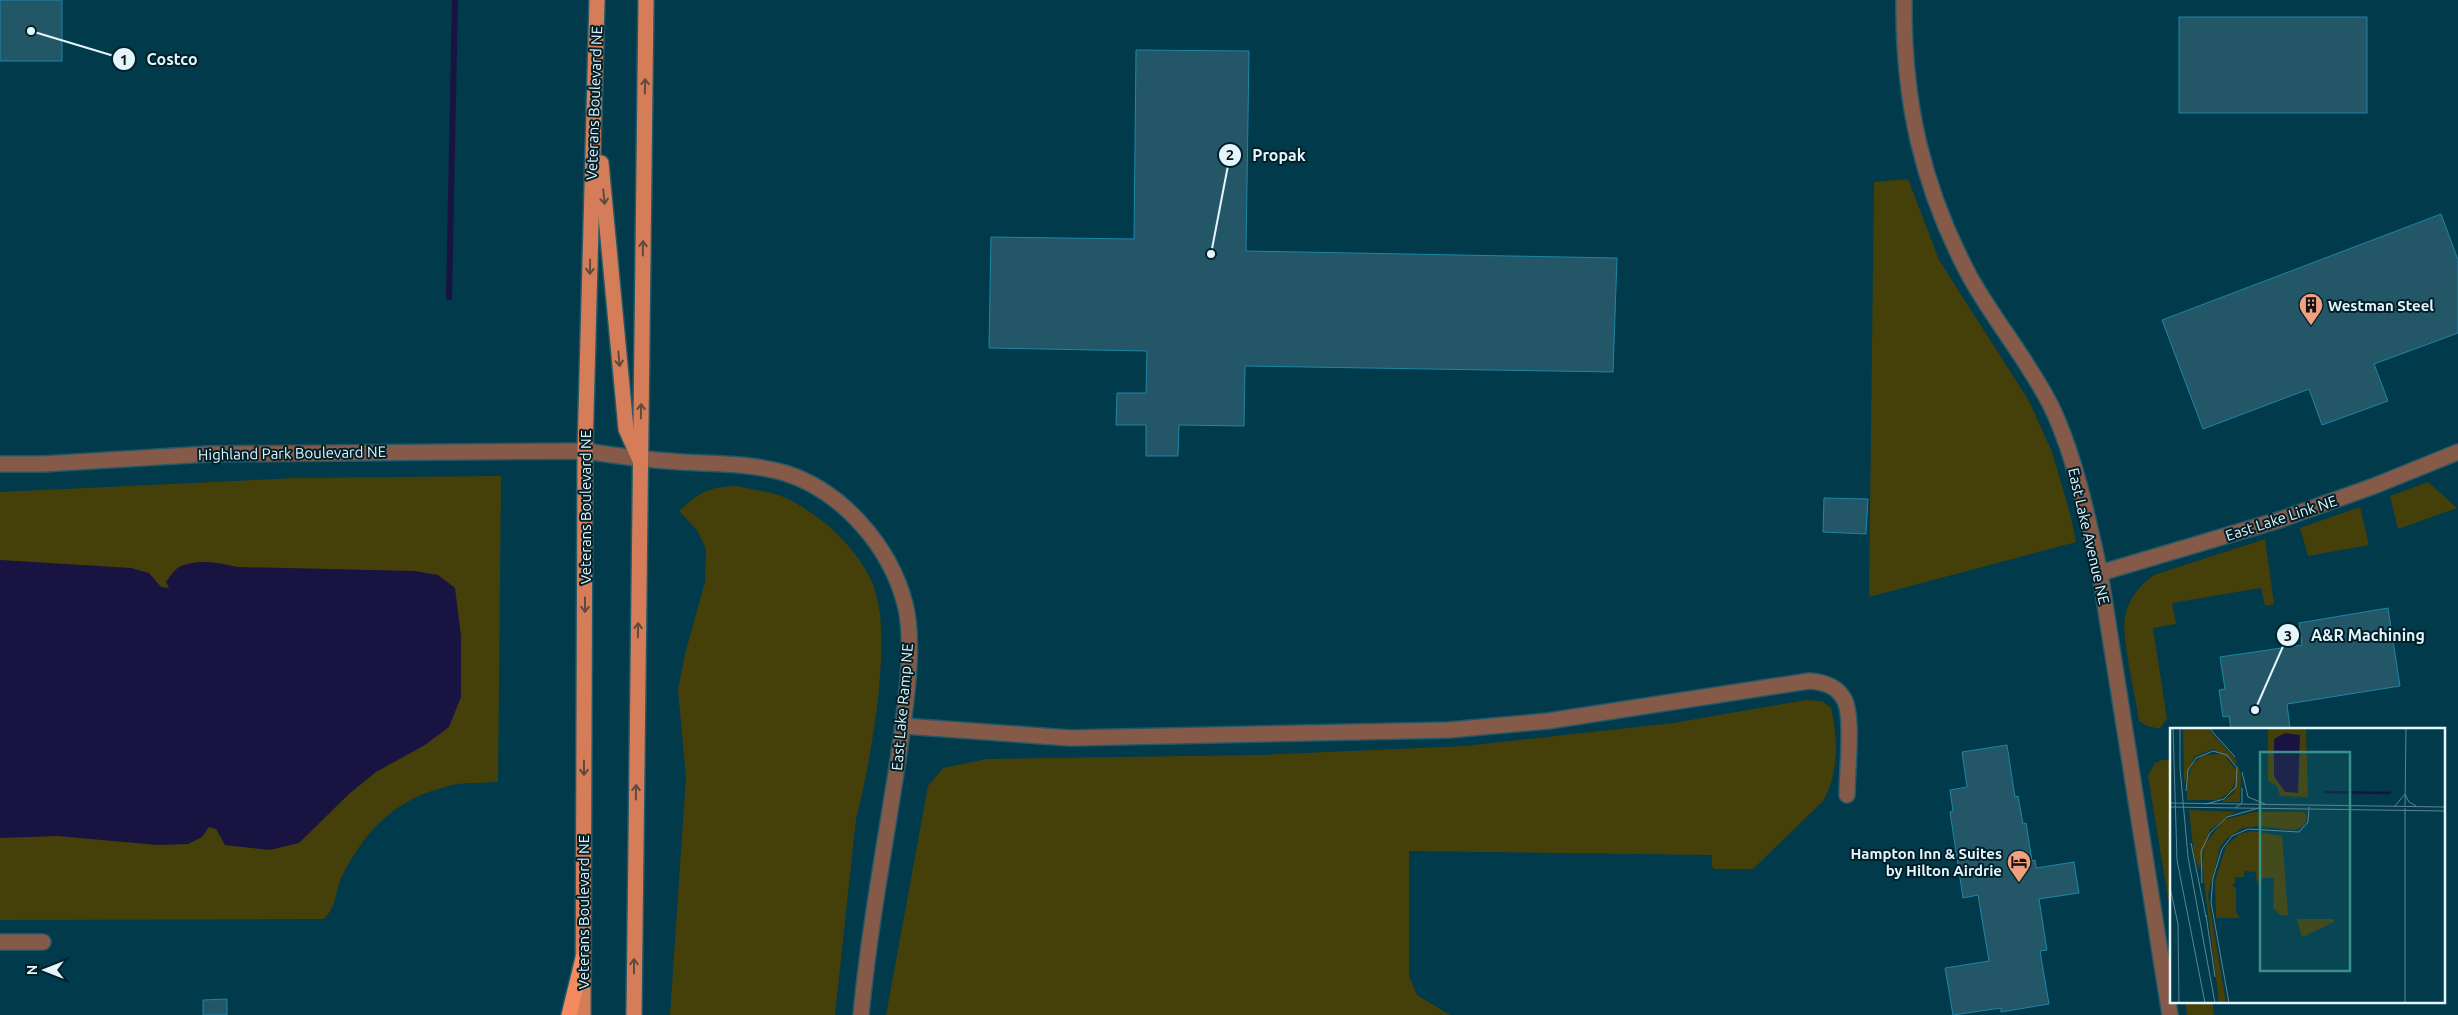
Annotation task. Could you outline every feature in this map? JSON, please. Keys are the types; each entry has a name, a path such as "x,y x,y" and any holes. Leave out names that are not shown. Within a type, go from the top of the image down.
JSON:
{"highway":[{"path":"569,1015 583,958"}],"main road":[{"name":"Veterans Boulevard NE","path":"583,1015 585,451 597,0"},
{"path":"634,1015 646,0"},
{"path":"594,96 626,429 640,459"}],"street":[{"name":"East Lake Avenue NE","path":"1904,0 1906,80 1915,134 1930,190 1971,278 2049,403 2072,462 2100,572 2170,1015"},
{"name":"East Lake Ramp NE","path":"585,451 640,459 734,464 787,474 819,489 845,509 870,534 894,570 906,606 908,638 903,726 861,1015"},
{"name":"Highland Park Boulevard NE","path":"0,464 43,464 208,454 585,451"},
{"name":"East Lake Link NE","path":"2100,572 2287,517 2374,486 2458,452"},
{"path":"903,726 1070,738 1449,730 1548,721 1802,682 1820,682 1831,685 1845,700 1848,714 1847,795"},
{"path":"0,942 43,942"}],"shaded area":[{"path":"1908,179 1939,260 2029,401 2052,452 2070,513 2076,542 1869,597 1874,182"},
{"path":"501,476 498,782 448,786 413,799 398,807 373,829 352,858 340,880 332,908 324,919 0,920 0,492 297,478"},
{"path":"2428,482 2457,508 2398,529 2390,496"},
{"path":"737,486 788,499 825,523 856,555 871,580 878,602 881,631 881,663 878,698 868,765 856,819 835,1015 670,1015 686,777 678,690 685,654 705,582 706,549 697,530 679,511 693,499 711,489"},
{"path":"2360,507 2369,545 2308,556 2300,528"},
{"path":"2265,539 2274,604 2265,606 2261,588 2172,603 2176,624 2153,628 2167,719 2160,728 2154,728 2139,721 2124,626 2129,603 2136,592 2154,575"},
{"path":"0,560 131,568 149,573 161,587 169,588 166,582 177,568 186,564 201,562 238,567 415,571 438,575 455,588 461,636 461,697 449,727 425,745 376,772 349,794 299,843 270,850 225,845 216,829 209,827 202,837 188,844 157,845 57,836 0,838"},
{"path":"1806,700 1822,701 1831,708 1836,744 1832,779 1823,801 1753,869 1715,869 1712,867 1712,855 1409,851 1409,976 1417,995 1450,1015 886,1015 928,786 943,768 987,759 1259,755 1465,746 1673,723"},
{"path":"2162,760 2170,760 2170,910 2148,776 2155,763"},
{"path":"2185,1002 2212,1002 2214,1015 2187,1015"}],"building":[{"path":"0,0 62,0 62,61 0,61"},
{"path":"2179,17 2367,17 2367,113 2179,113"},
{"path":"1136,50 1249,51 1246,251 1617,258 1613,372 1245,366 1244,426 1179,425 1178,456 1146,456 1146,425 1116,425 1117,393 1146,393 1147,351 989,348 991,237 1134,239"},
{"name":"Westman Steel","path":"2441,214 2458,260 2458,333 2374,364 2388,401 2322,425 2309,389 2203,429 2162,320"},
{"path":"1824,498 1868,499 1866,534 1823,532"},
{"path":"2388,608 2400,686 2287,704 2290,728 2231,728 2229,716 2223,717 2219,690 2225,689 2220,657 2302,645 2299,623"},
{"name":"Hampton Inn & Suites by Hilton Airdrie","path":"2007,745 2015,797 2018,796 2023,824 2026,823 2032,861 2035,860 2036,868 2074,862 2079,893 2039,899 2047,950 2040,951 2049,1004 2001,1012 2001,1008 1953,1015 1945,968 1989,961 1978,895 1963,898 1950,812 1953,811 1950,790 1967,787 1962,752"},
{"path":"227,999 227,1015 203,1015 203,1000"}],"waterway":[{"path":"449,297 455,0"}],"place":[{"name":"Costco","path":"31,31"},
{"name":"Propak","path":"1211,254"},
{"name":"Westman Steel","path":"2311,326"},
{"name":"A&R Machining","path":"2255,710"},
{"name":"Hampton Inn & Suites by Hilton Airdrie","path":"2019,883"}]}
